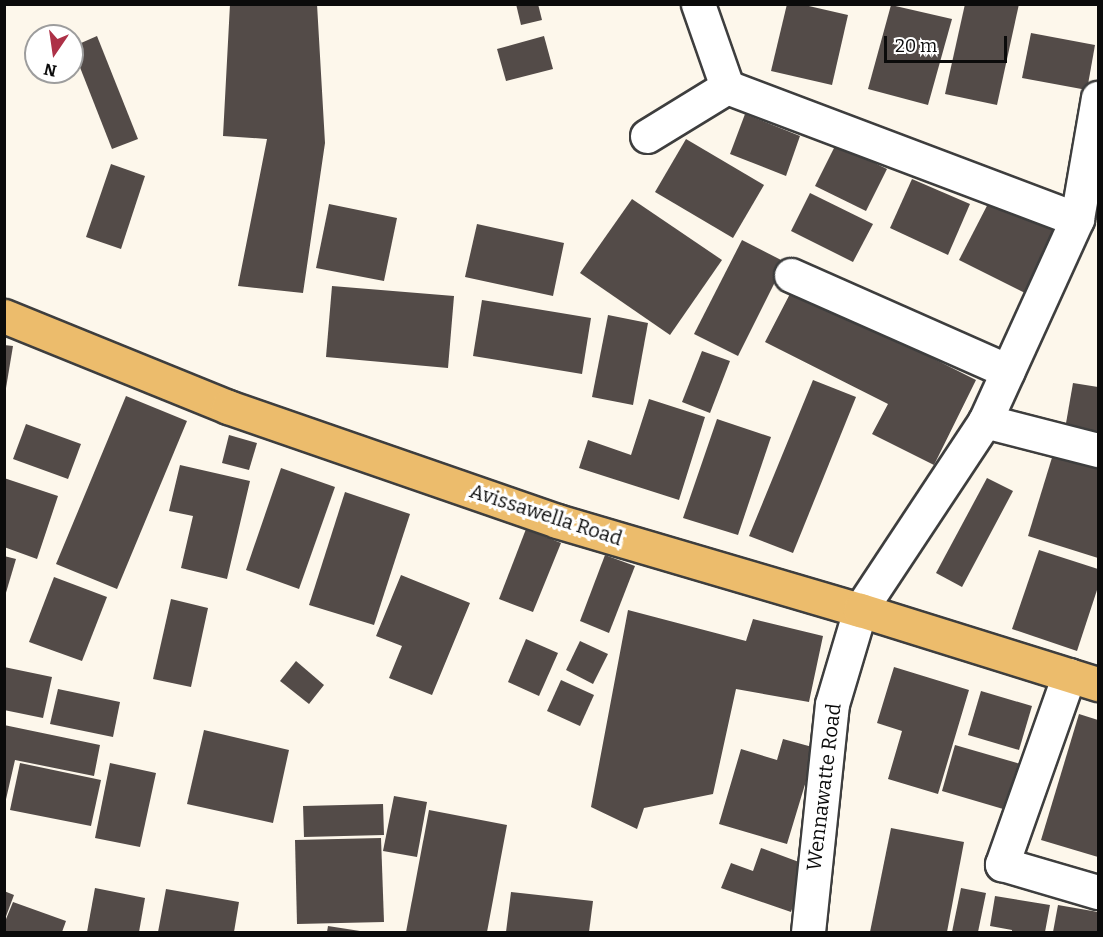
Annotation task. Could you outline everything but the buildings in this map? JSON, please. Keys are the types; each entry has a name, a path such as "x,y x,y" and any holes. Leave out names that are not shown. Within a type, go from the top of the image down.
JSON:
{"main road":[{"name":"Avissawella Road","path":"4,316 228,407 557,521 1084,679"}],"street":[{"path":"698,4 727,87"},
{"path":"647,136 727,87"},
{"path":"727,87 1077,219"},
{"name":"Wennawatte Road","path":"808,933 832,704 860,610 985,421 1077,219 1098,98"},
{"path":"791,275 1008,371"},
{"path":"985,421 1098,450"},
{"path":"1084,679 1002,864 1098,892"}]}
